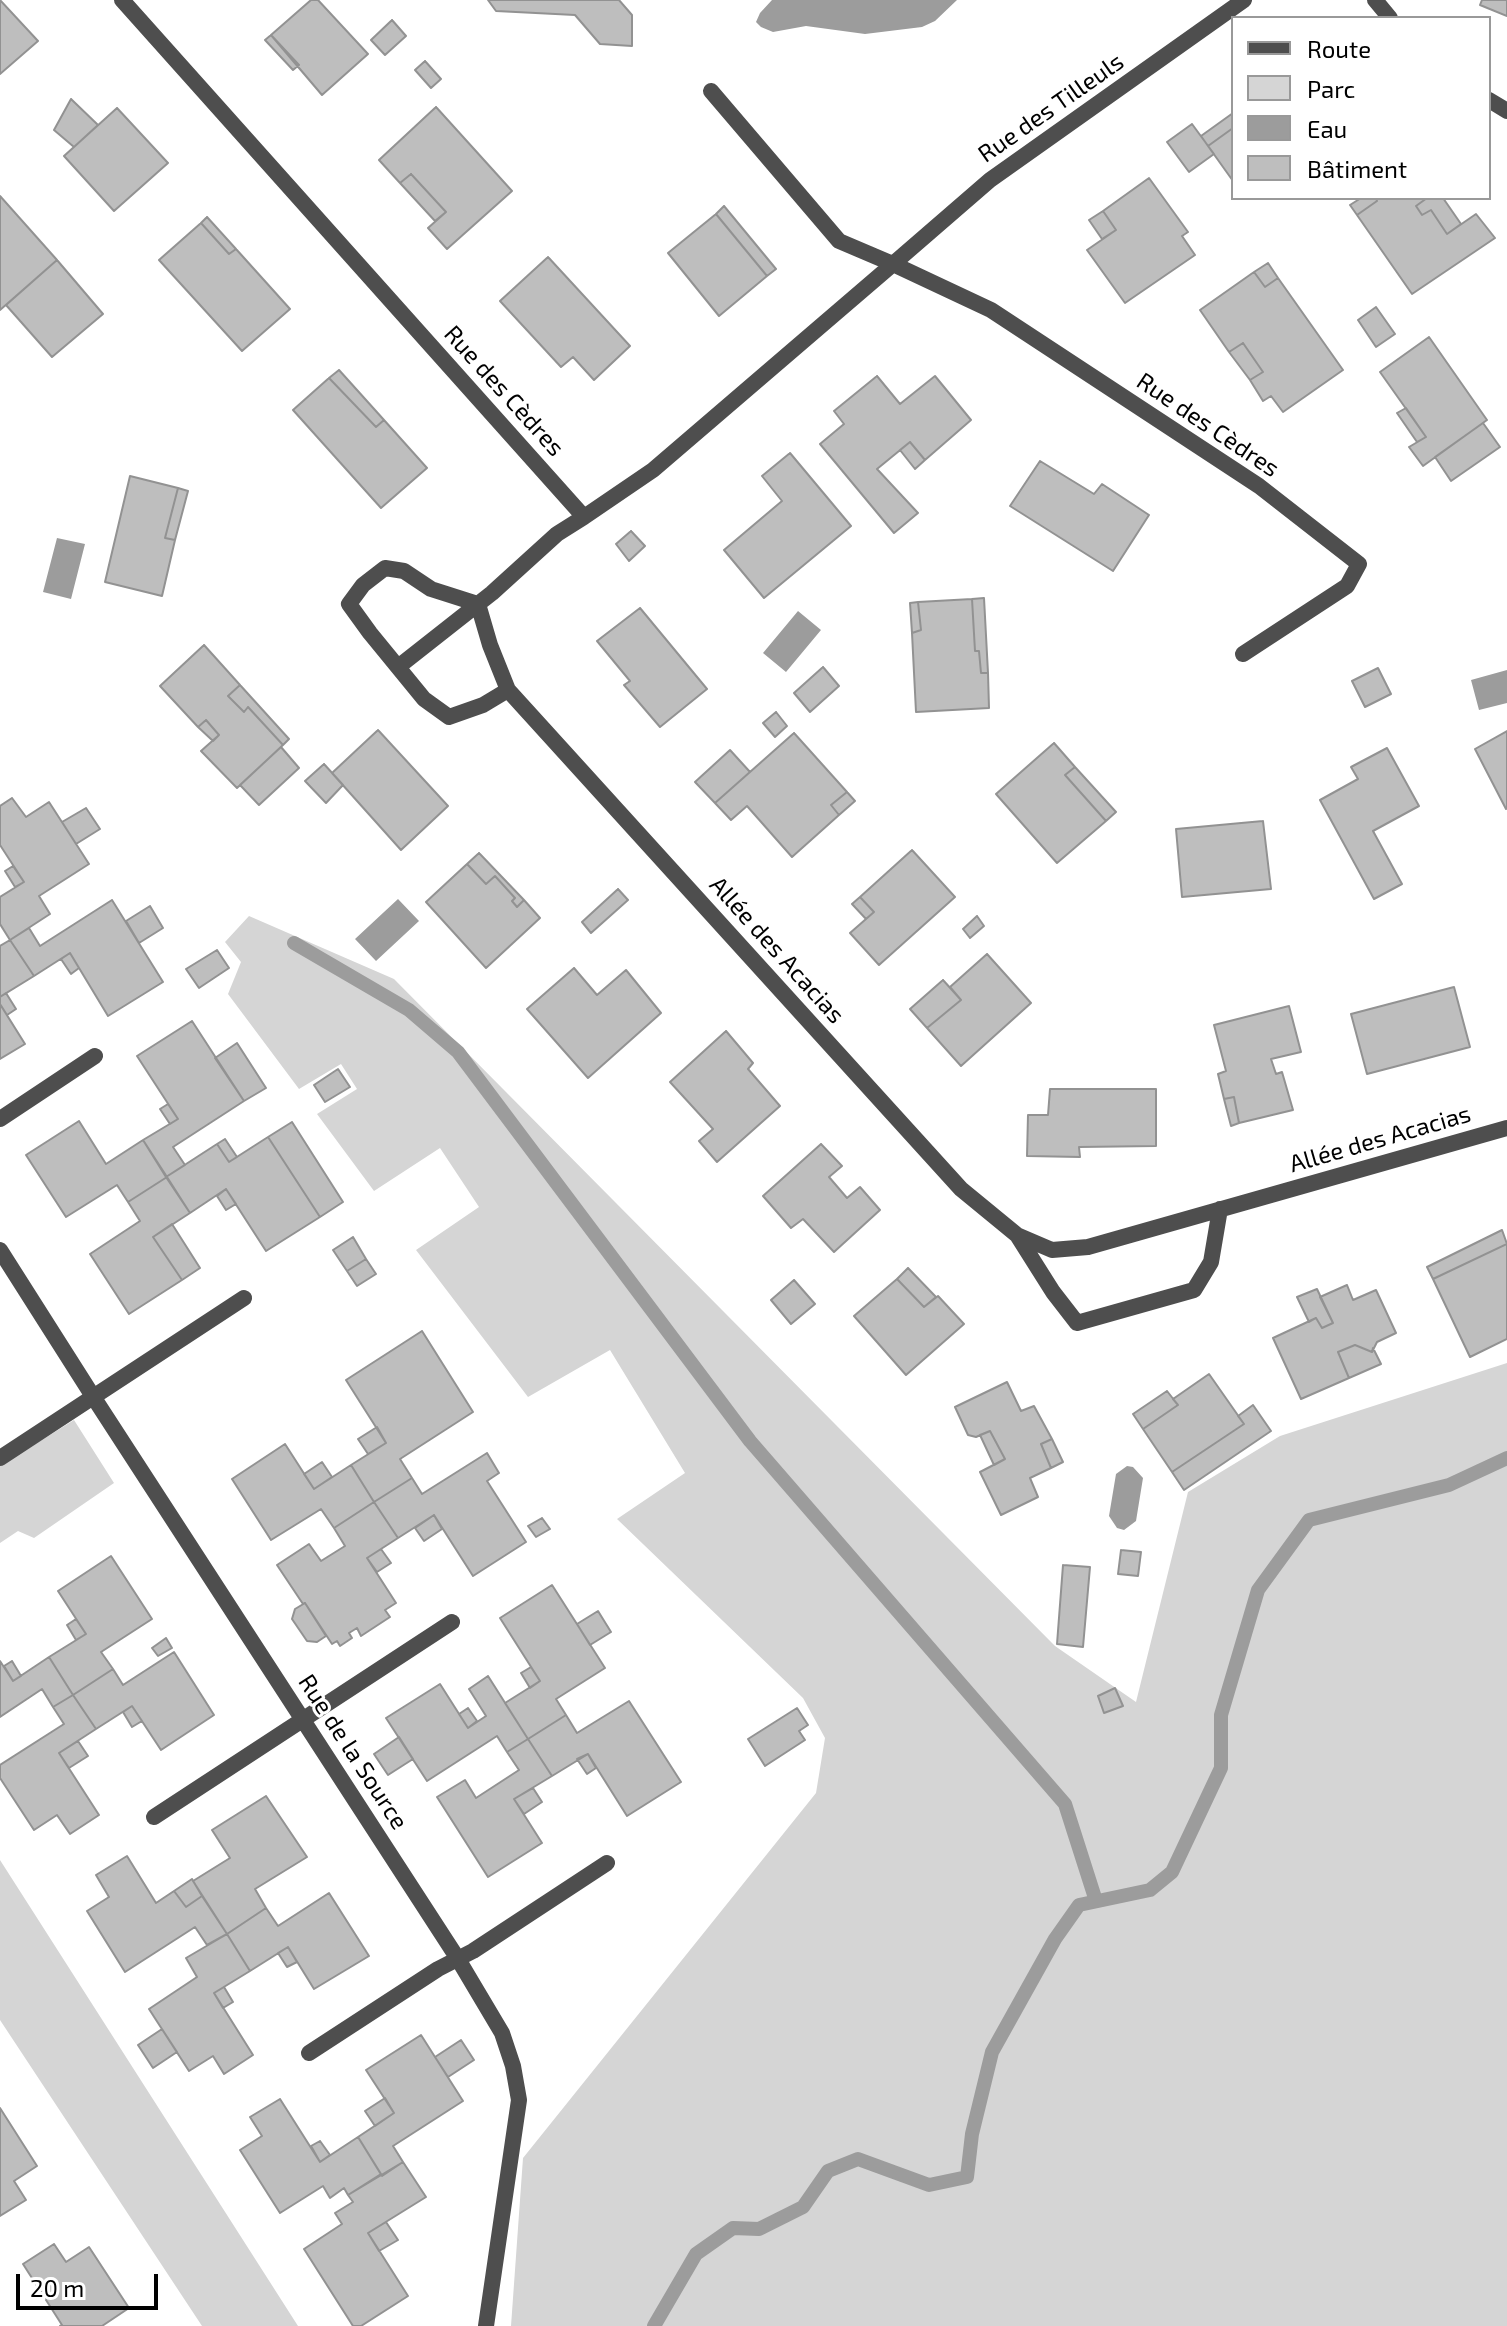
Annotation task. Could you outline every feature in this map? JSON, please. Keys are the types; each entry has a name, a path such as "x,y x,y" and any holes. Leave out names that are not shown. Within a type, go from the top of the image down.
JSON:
{"street":[{"name":"Rue des Cèdres","path":"122,0 584,517"},
{"name":"Rue des Tilleuls","path":"893,264 990,180 1244,0"},
{"path":"1375,0 1388,16"},
{"name":"Rue des Cèdres","path":"711,91 839,241 991,310 1259,486 1359,564 1347,586 1243,654"},
{"path":"398,667 492,593 557,534 653,470 893,264"},
{"path":"478,604 431,589 404,571 385,568 363,585 349,604 424,699 449,717 483,705 508,690"},
{"name":"Allée des Acacias","path":"478,604 508,690 961,1189 1017,1235 1052,1250 1088,1247 1507,1128"},
{"path":"0,1119 95,1056"},
{"name":"Allée des Acacias","path":"1017,1235 1077,1323 1194,1290 1211,1262 1220,1209"},
{"name":"Rue de la Source","path":"0,1250 458,1959 502,2033 513,2066 519,2100 486,2326"},
{"path":"0,1458 244,1298"},
{"path":"154,1817 452,1622"},
{"path":"309,2053 607,1863"}],"green space":[{"path":"249,916 394,979 1055,1646 1136,1702 1188,1492 1280,1436 1507,1363 1507,2326 511,2326 523,2158 816,1793 825,1738 803,1698 617,1519 685,1473 610,1350 528,1397 416,1250 479,1207 440,1148 374,1191 317,1114 357,1089 341,1064 299,1089 228,994 241,962 225,942"},
{"path":"74,1420 114,1483 34,1538 18,1531 0,1543 0,1466"},
{"path":"0,1860 298,2326 202,2326 0,2020"}],"water":[{"path":"772,0 957,0 935,21 922,27 865,34 806,26 773,32 756,22"},
{"path":"57,538 85,544 71,599 43,592"},
{"path":"798,611 821,630 786,672 763,653"},
{"path":"1507,670 1507,703 1479,710 1471,680"},
{"path":"398,899 419,921 376,961 355,939"},
{"path":"1127,1466 1133,1467 1143,1478 1136,1521 1124,1530 1117,1528 1109,1516 1116,1474"}],"building":[{"path":"0,0 38,41 0,74"},
{"path":"311,0 318,0 368,54 322,95 271,35"},
{"path":"488,0 619,0 632,15 632,46 600,44 575,15 496,11"},
{"path":"1482,0 1507,0 1507,16 1480,5"},
{"path":"392,20 406,36 385,55 371,40"},
{"path":"271,35 299,65 293,70 265,40"},
{"path":"425,61 441,79 431,88 415,70"},
{"path":"71,99 98,125 74,147 54,130"},
{"path":"436,107 512,191 447,249 428,228 446,212 411,174 400,183 379,160"},
{"path":"117,108 168,163 114,211 64,156"},
{"path":"1231,114 1231,129 1208,146 1201,136"},
{"path":"1192,124 1214,154 1189,172 1167,142"},
{"path":"1231,129 1231,178 1208,146"},
{"path":"411,174 446,212 435,221 400,183"},
{"path":"1149,178 1188,232 1182,236 1195,255 1125,303 1087,250 1116,230 1103,211"},
{"path":"0,196 57,260 0,310"},
{"path":"1358,200 1377,201 1357,215 1350,205"},
{"path":"1424,200 1416,206 1422,215 1431,210 1447,234 1476,214 1495,238 1412,294 1357,215 1377,201"},
{"path":"1424,200 1444,200 1461,224 1447,234 1431,210 1422,215 1416,206"},
{"path":"724,206 776,269 767,276 716,214"},
{"path":"1103,211 1116,230 1102,239 1089,220"},
{"path":"716,214 767,276 719,316 668,253"},
{"path":"207,217 236,249 229,254 201,223"},
{"path":"201,223 229,254 236,249 290,309 242,351 159,260"},
{"path":"548,257 630,346 594,380 573,357 561,367 500,301"},
{"path":"57,260 103,314 52,357 6,305"},
{"path":"1268,263 1278,278 1265,287 1254,272"},
{"path":"1254,272 1265,287 1278,278 1343,370 1283,412 1271,396 1263,401 1250,380 1263,372 1243,343 1229,352 1200,310"},
{"path":"1376,307 1395,334 1376,347 1358,320"},
{"path":"1429,337 1487,420 1423,466 1409,447 1426,437 1380,372"},
{"path":"1243,343 1263,372 1250,380 1229,352"},
{"path":"339,370 384,420 376,427 329,378"},
{"path":"877,376 900,404 935,376 971,420 925,460 910,442 877,469 918,513 894,533 820,444 844,424 834,411"},
{"path":"329,378 376,427 384,420 427,468 381,508 293,410"},
{"path":"1406,408 1426,437 1417,442 1397,413"},
{"path":"1483,423 1500,447 1451,481 1435,457"},
{"path":"910,442 925,460 915,469 900,450"},
{"path":"790,453 851,526 764,598 724,550 782,501 762,476"},
{"path":"1040,461 1094,494 1102,484 1149,515 1113,571 1010,506"},
{"path":"130,476 178,488 165,538 175,540 162,596 105,582"},
{"path":"178,488 188,491 175,540 165,538"},
{"path":"631,531 645,546 629,561 616,544"},
{"path":"984,598 988,673 981,673 979,651 975,651 972,599"},
{"path":"972,599 975,651 979,651 981,673 988,673 989,708 916,712 912,633 921,630 918,602"},
{"path":"918,602 921,630 912,633 910,603"},
{"path":"640,608 707,689 660,727 624,685 630,681 597,641"},
{"path":"204,645 240,685 228,696 244,712 248,707 283,745 237,788 201,751 219,735 206,720 198,727 160,686"},
{"path":"823,667 839,686 810,712 794,693"},
{"path":"1378,668 1391,694 1365,707 1352,681"},
{"path":"240,685 289,739 283,745 248,707 244,712 228,696"},
{"path":"776,712 787,726 775,737 763,723"},
{"path":"206,720 219,735 213,741 198,727"},
{"path":"378,730 448,806 401,850 332,773"},
{"path":"1507,731 1507,808 1506,809 1475,749"},
{"path":"794,733 847,792 831,805 839,815 792,857 747,806 731,820 715,803"},
{"path":"1054,743 1075,767 1065,775 1106,821 1057,863 996,794"},
{"path":"281,747 299,768 259,805 240,785"},
{"path":"1387,748 1419,806 1373,831 1402,884 1374,899 1320,800 1358,779 1351,767"},
{"path":"730,750 750,772 715,803 695,782"},
{"path":"324,764 343,785 326,803 305,781"},
{"path":"1075,767 1116,812 1106,821 1065,775"},
{"path":"847,792 855,801 839,815 831,805"},
{"path":"12,798 26,817 49,802 89,864 39,896 50,914 10,940 0,924 0,897 24,882 0,845 0,806"},
{"path":"86,808 100,829 76,844 62,822"},
{"path":"1263,821 1271,889 1182,897 1176,829"},
{"path":"912,850 955,897 879,965 850,933 874,912 860,897"},
{"path":"479,853 524,900 517,907 512,901 515,898 495,876 486,884 467,864"},
{"path":"467,864 486,884 495,876 515,898 512,901 517,907 524,900 540,918 486,968 426,902"},
{"path":"13,866 24,882 15,887 5,871"},
{"path":"618,889 628,900 591,933 582,922"},
{"path":"860,897 874,912 866,919 852,904"},
{"path":"112,900 163,982 108,1016 70,953 34,976 10,940 29,928 40,946"},
{"path":"150,906 163,928 139,943 126,921"},
{"path":"977,916 984,926 970,938 963,929"},
{"path":"10,940 34,976 0,997 0,946"},
{"path":"217,950 229,968 199,988 186,969"},
{"path":"70,953 79,968 71,974 61,959"},
{"path":"987,954 1031,1003 961,1066 927,1028 961,1000 950,987"},
{"path":"574,968 597,995 626,970 661,1013 588,1078 527,1009"},
{"path":"943,980 961,1000 927,1028 910,1009"},
{"path":"1454,987 1470,1047 1367,1074 1351,1014"},
{"path":"6,993 16,1009 7,1015 0,1004 0,997"},
{"path":"0,1004 25,1044 0,1059"},
{"path":"1289,1006 1301,1052 1271,1059 1276,1074 1282,1072 1293,1110 1239,1123 1234,1097 1224,1099 1218,1074 1226,1071 1214,1025"},
{"path":"192,1021 244,1101 173,1147 185,1165 166,1177 143,1140 178,1119 137,1056"},
{"path":"726,1031 753,1063 748,1069 780,1106 717,1162 699,1141 713,1129 670,1082"},
{"path":"237,1043 266,1088 244,1101 215,1058"},
{"path":"338,1069 350,1087 325,1102 314,1085"},
{"path":"1050,1089 1156,1089 1156,1146 1079,1147 1080,1157 1027,1156 1028,1115 1048,1115"},
{"path":"1234,1097 1239,1123 1231,1126 1224,1099"},
{"path":"168,1104 178,1119 170,1124 160,1109"},
{"path":"79,1121 106,1164 143,1140 167,1177 128,1202 117,1185 66,1217 26,1155"},
{"path":"292,1122 343,1202 320,1217 268,1137"},
{"path":"268,1137 320,1217 266,1251 226,1189 190,1213 166,1177 217,1144 229,1162"},
{"path":"225,1139 237,1157 229,1162 217,1144"},
{"path":"821,1144 842,1166 829,1177 847,1198 860,1187 880,1210 834,1252 803,1219 791,1228 763,1196"},
{"path":"167,1177 190,1213 153,1237 182,1280 129,1314 90,1254 140,1221 128,1202"},
{"path":"226,1189 236,1204 226,1210 217,1196"},
{"path":"172,1224 200,1268 182,1280 153,1237"},
{"path":"1502,1230 1507,1244 1433,1279 1427,1267"},
{"path":"353,1237 366,1259 347,1271 333,1250"},
{"path":"1507,1244 1507,1339 1470,1357 1433,1279"},
{"path":"366,1259 376,1274 357,1286 347,1271"},
{"path":"908,1268 936,1297 924,1307 897,1279"},
{"path":"897,1279 924,1307 938,1296 964,1324 906,1375 854,1316"},
{"path":"794,1280 815,1304 791,1324 771,1300"},
{"path":"1347,1285 1353,1300 1376,1290 1396,1333 1377,1342 1372,1352 1355,1345 1338,1352 1349,1378 1301,1399 1273,1338 1316,1318 1322,1328 1333,1323 1320,1297"},
{"path":"1317,1289 1333,1323 1322,1328 1316,1318 1309,1322 1297,1297"},
{"path":"422,1331 473,1412 400,1459 412,1478 374,1502 351,1465 386,1443 346,1380"},
{"path":"1355,1345 1372,1352 1373,1348 1381,1364 1349,1378 1338,1352"},
{"path":"1209,1374 1244,1424 1172,1472 1143,1429 1178,1405 1173,1399"},
{"path":"1007,1382 1021,1411 1034,1406 1052,1439 1041,1444 1051,1468 1030,1478 1038,1497 1001,1515 980,1472 1005,1459 990,1431 976,1437 968,1435 955,1407"},
{"path":"1167,1391 1178,1405 1143,1429 1133,1414"},
{"path":"1253,1405 1271,1431 1184,1490 1172,1472 1244,1424 1238,1416"},
{"path":"377,1427 386,1443 368,1454 358,1439"},
{"path":"990,1431 1005,1459 994,1465 980,1435"},
{"path":"1052,1439 1063,1462 1051,1468 1041,1444"},
{"path":"285,1444 314,1489 351,1465 374,1502 334,1528 321,1509 271,1540 232,1479"},
{"path":"487,1453 499,1473 487,1481 526,1542 473,1576 434,1515 398,1538 374,1502 412,1478 422,1494"},
{"path":"322,1462 332,1477 314,1489 304,1474"},
{"path":"374,1502 398,1538 367,1558 396,1603 385,1610 390,1617 361,1636 357,1628 349,1633 352,1638 340,1646 337,1641 332,1644 277,1565 309,1544 321,1561 345,1546 334,1528"},
{"path":"434,1515 442,1529 424,1541 415,1528"},
{"path":"542,1518 550,1529 536,1537 528,1526"},
{"path":"381,1549 391,1563 377,1572 367,1558"},
{"path":"1121,1550 1141,1552 1138,1576 1118,1574"},
{"path":"111,1556 152,1619 101,1652 113,1669 73,1695 49,1657 86,1634 58,1591"},
{"path":"1063,1565 1090,1567 1083,1647 1057,1644"},
{"path":"552,1585 605,1668 556,1699 566,1715 528,1739 505,1703 540,1681 500,1618"},
{"path":"305,1603 326,1636 317,1642 307,1641 292,1619 295,1609"},
{"path":"598,1611 611,1632 590,1645 577,1624"},
{"path":"76,1619 86,1634 76,1640 67,1625"},
{"path":"166,1638 172,1648 158,1656 152,1648"},
{"path":"174,1652 214,1715 161,1750 132,1706 96,1729 73,1695 113,1669 123,1685"},
{"path":"49,1657 73,1695 53,1707 42,1689 0,1717 0,1661 13,1681"},
{"path":"12,1661 21,1676 13,1681 4,1666"},
{"path":"531,1667 540,1681 530,1688 521,1673"},
{"path":"488,1676 528,1739 507,1752 497,1736 427,1781 386,1718 440,1684 468,1728 486,1716 469,1689"},
{"path":"1115,1688 1123,1706 1104,1713 1098,1696"},
{"path":"73,1695 96,1729 59,1753 99,1815 70,1834 57,1815 34,1830 0,1778 0,1765 64,1724 53,1707"},
{"path":"629,1701 681,1782 627,1816 588,1754 552,1776 528,1739 566,1715 577,1733"},
{"path":"132,1706 142,1721 132,1727 123,1712"},
{"path":"468,1708 477,1721 468,1728 459,1714"},
{"path":"797,1708 808,1725 799,1731 805,1740 765,1766 748,1739"},
{"path":"399,1737 413,1759 388,1775 374,1754"},
{"path":"528,1739 552,1776 514,1799 542,1843 488,1877 437,1797 465,1780 476,1798 519,1770 507,1752"},
{"path":"78,1741 88,1756 69,1768 59,1753"},
{"path":"588,1754 596,1768 587,1774 577,1759"},
{"path":"533,1788 542,1802 524,1814 514,1799"},
{"path":"266,1796 307,1857 255,1889 266,1908 227,1934 193,1881 230,1858 212,1830"},
{"path":"127,1856 156,1903 174,1891 186,1907 202,1896 227,1934 207,1945 195,1927 125,1972 87,1911 109,1897 96,1875"},
{"path":"192,1879 202,1896 186,1907 174,1891"},
{"path":"329,1893 369,1956 314,1989 288,1947 250,1971 227,1934 266,1908 278,1926"},
{"path":"227,1934 250,1971 214,1993 253,2055 224,2074 213,2056 189,2071 149,2009 197,1977 186,1958"},
{"path":"288,1947 297,1962 287,1967 278,1953"},
{"path":"224,1987 233,2002 223,2008 214,1993"},
{"path":"162,2029 177,2052 153,2068 138,2045"},
{"path":"421,2035 463,2101 393,2146 403,2162 382,2176 358,2137 394,2113 366,2070"},
{"path":"461,2040 474,2060 448,2077 435,2057"},
{"path":"385,2098 394,2113 375,2126 365,2111"},
{"path":"280,2099 320,2162 358,2137 381,2174 348,2195 344,2188 330,2198 323,2186 280,2213 240,2150 262,2136 250,2117"},
{"path":"0,2108 37,2166 14,2181 26,2200 0,2216"},
{"path":"320,2141 330,2155 320,2162 311,2146"},
{"path":"403,2162 426,2197 368,2233 408,2296 361,2326 353,2326 304,2249 342,2224 335,2213 353,2202 348,2195"},
{"path":"386,2222 398,2240 379,2251 368,2233"},
{"path":"54,2244 66,2262 89,2247 129,2308 102,2326 60,2326 23,2264"}],"waterway":[{"path":"294,943 409,1010 458,1052 750,1441 1065,1804 1096,1901"},
{"path":"654,2326 696,2254 733,2228 759,2229 803,2207 828,2171 858,2159 929,2185 967,2177 972,2134 992,2052 1055,1939 1079,1905 1150,1890 1172,1872 1221,1768 1221,1715 1258,1590 1309,1520 1449,1485 1507,1458"}]}
